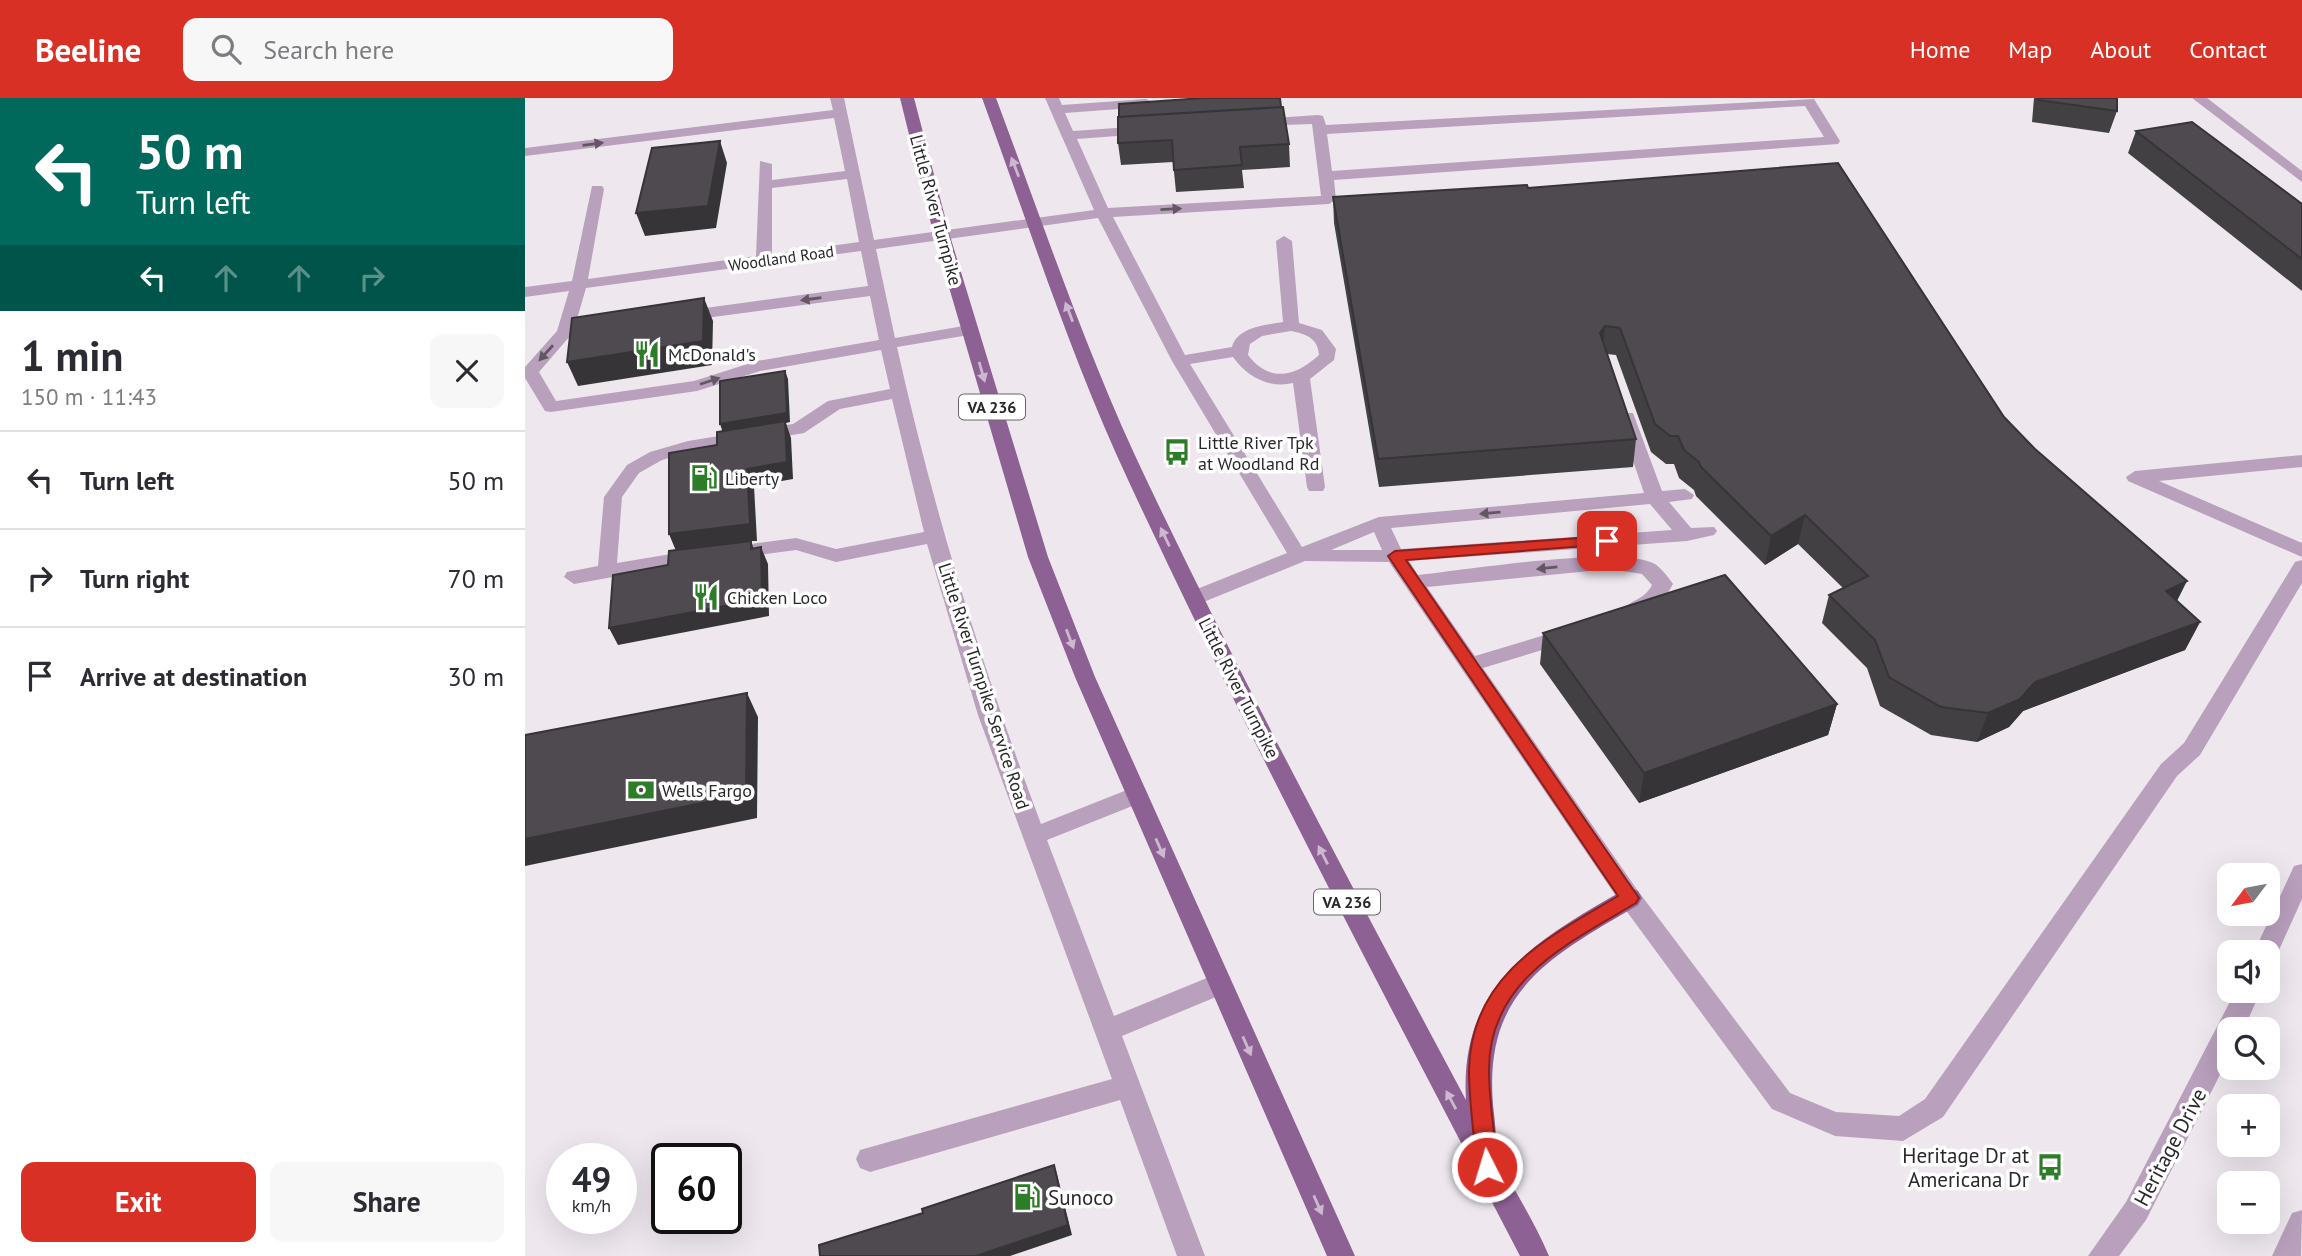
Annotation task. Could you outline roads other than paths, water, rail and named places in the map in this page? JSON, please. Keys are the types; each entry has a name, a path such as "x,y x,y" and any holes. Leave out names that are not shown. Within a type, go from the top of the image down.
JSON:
{"main road":[{"name":"Little River Turnpike","path":"907,98 942,236 1038,557 1137,795 1341,1256"},
{"name":"Little River Turnpike","path":"989,98 1093,376 1137,480 1324,857 1535,1256"},
{"path":"1487,1167 1479,1069 1487,1021 1513,977 1557,941 1630,898"}],"street":[{"path":"2199,98 2302,178"},
{"path":"1165,102 1055,103 1103,214 1179,361 1298,556"},
{"path":"1235,124 1318,119 1319,130 1326,176 1833,141 1809,102 1319,130"},
{"path":"525,152 839,105"},
{"name":"Little River Turnpike Service Road","path":"839,105 900,392 935,536 989,715 1191,1256"},
{"path":"1069,135 1166,129"},
{"path":"764,260 765,164"},
{"path":"765,185 853,174"},
{"name":"Woodland Road","path":"525,292 1103,214 1329,200 1326,176"},
{"path":"597,189 579,285 565,332 530,372 551,407 698,386 757,366 969,330"},
{"path":"1284,241 1291,326"},
{"path":"659,319 879,290"},
{"path":"565,332 619,325"},
{"path":"1291,326 1317,333 1329,348 1323,364 1301,376 1286,378 1257,374 1246,368 1239,351 1243,343 1262,330 1291,326"},
{"path":"1179,361 1239,351"},
{"path":"1301,376 1315,487"},
{"path":"607,570 613,498 633,469 656,456 688,447 798,429 834,405 900,392"},
{"path":"1621,398 1655,498 1687,535"},
{"path":"2302,461 2135,477 2302,551"},
{"path":"1194,598 1379,523 1685,495"},
{"path":"1379,523 1395,556 1630,898 1781,1101 1835,1124 1903,1129 1934,1108 2169,770 2192,749 2302,567"},
{"path":"1298,556 1395,556 1687,535 1707,531"},
{"path":"574,577 663,560 796,544 836,555 935,536"},
{"path":"1413,582 1610,562 1648,569 1664,584 1652,603 1611,620"},
{"path":"1469,665 1588,628"},
{"path":"1034,836 1137,795"},
{"path":"2271,940 2302,873"},
{"path":"1107,1030 1219,984"},
{"name":"Heritage Drive","path":"2102,1256 2136,1211 2217,1056"},
{"path":"870,1158 1128,1086"},
{"path":"2286,1256 2302,1223"}],"place":[{"name":"McDonald's","path":"647,354"},
{"name":"Little River Tpk at Woodland Rd","path":"1177,452"},
{"name":"Liberty","path":"704,478"},
{"name":"Chicken Loco","path":"706,597"},
{"name":"Wells Fargo","path":"641,790"},
{"name":"Heritage Dr at Americana Dr","path":"2050,1167"},
{"name":"Sunoco","path":"1027,1197"}]}
